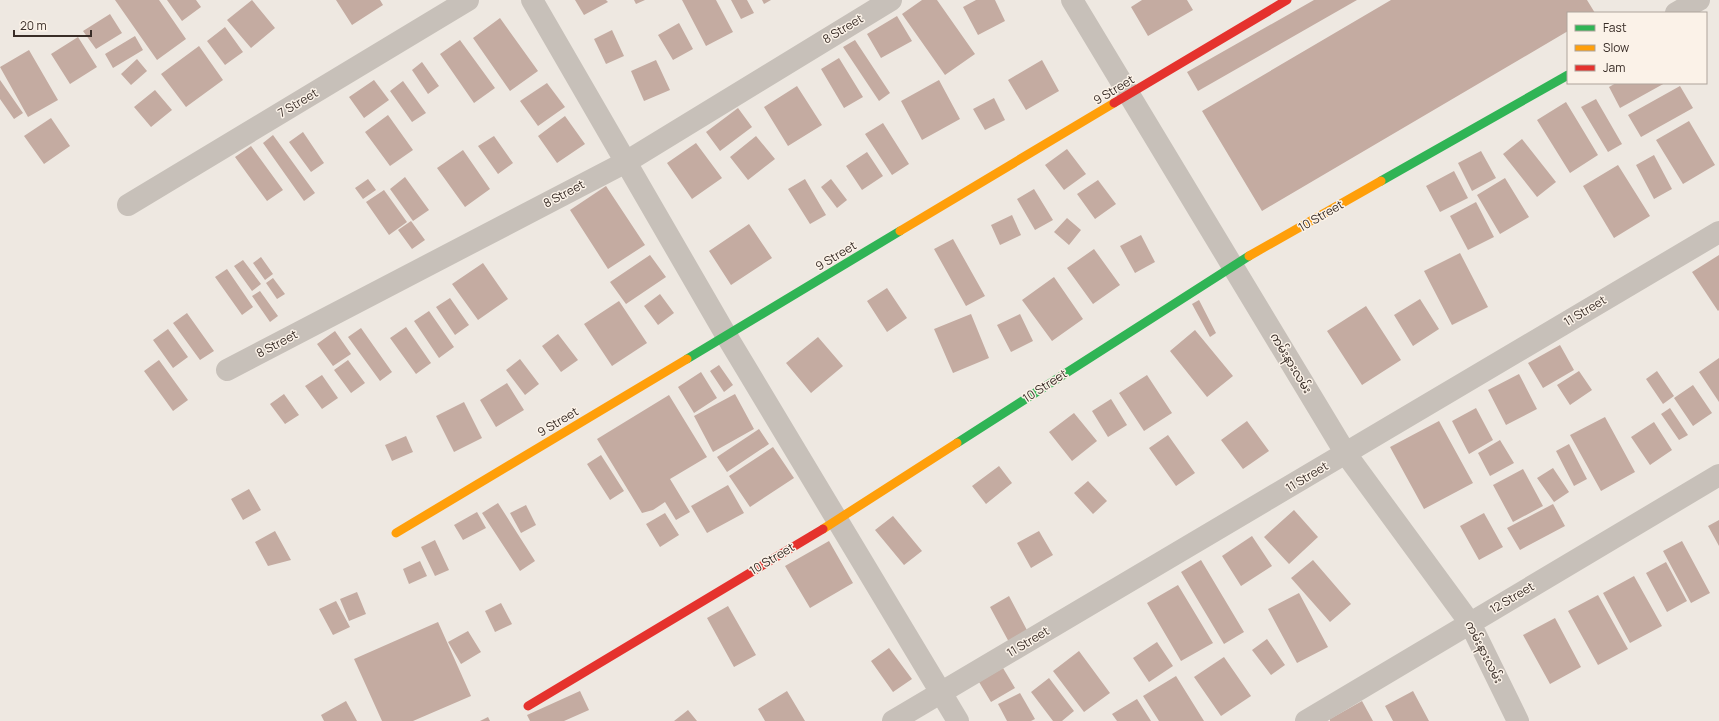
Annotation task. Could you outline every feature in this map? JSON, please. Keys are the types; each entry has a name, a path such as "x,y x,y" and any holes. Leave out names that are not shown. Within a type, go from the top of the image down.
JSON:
{"street":[{"name":"7 Street","path":"128,205 468,0"},
{"path":"532,0 726,335 958,721"},
{"name":"8 Street","path":"228,370 626,162 891,0"},
{"name":"ကမ်းနားလမ်း","path":"1072,0 1346,454 1470,623 1518,721"},
{"name":"9 Street","path":"396,533 1288,0"},
{"path":"1678,12 1699,0"},
{"name":"10 Street","path":"528,706 837,520 1232,266 1567,76"},
{"name":"11 Street","path":"893,721 1719,232"},
{"name":"12 Street","path":"1306,721 1719,475"}],"building":[{"path":"115,0 159,0 186,39 157,60"},
{"path":"167,0 196,0 201,7 182,21"},
{"path":"252,0 275,28 251,48 227,20"},
{"path":"336,0 380,0 383,5 352,25"},
{"path":"575,0 606,0 608,2 584,15"},
{"path":"634,0 645,0 636,4"},
{"path":"682,0 716,0 733,32 706,46"},
{"path":"731,0 747,0 754,13 741,19"},
{"path":"762,0 771,0 764,4"},
{"path":"922,0 937,0 975,54 945,75 902,14"},
{"path":"976,0 995,0 1005,21 978,35 963,7"},
{"path":"1142,0 1187,0 1193,10 1148,36 1131,7"},
{"path":"1314,0 1357,0 1198,91 1187,72"},
{"path":"1391,0 1587,0 1594,12 1567,12 1567,32 1262,211 1202,111"},
{"path":"110,14 122,33 96,49 83,31"},
{"path":"897,16 912,41 881,58 867,34"},
{"path":"500,18 538,71 510,91 473,38"},
{"path":"679,23 693,49 673,60 658,35"},
{"path":"225,27 243,52 225,65 207,41"},
{"path":"612,30 624,56 606,64 594,39"},
{"path":"135,36 143,50 113,68 105,54"},
{"path":"78,37 97,67 70,84 51,54"},
{"path":"460,40 495,88 474,103 440,54"},
{"path":"855,40 890,93 879,101 843,47"},
{"path":"199,46 223,80 186,107 161,74"},
{"path":"29,50 58,100 28,117 0,67"},
{"path":"839,58 863,97 844,108 821,69"},
{"path":"137,59 147,71 131,85 121,74"},
{"path":"656,60 670,90 644,101 631,71"},
{"path":"1042,60 1059,91 1026,110 1008,80"},
{"path":"422,62 439,86 428,94 412,70"},
{"path":"0,80 23,113 14,119 0,99"},
{"path":"374,80 389,100 364,118 349,97"},
{"path":"939,80 960,119 922,140 901,101"},
{"path":"403,81 426,113 412,122 390,91"},
{"path":"547,83 565,107 538,126 520,101"},
{"path":"1614,84 1663,84 1620,108 1609,87"},
{"path":"797,86 822,125 788,146 764,107"},
{"path":"1680,86 1693,108 1641,137 1628,115"},
{"path":"155,90 172,110 151,127 134,107"},
{"path":"994,98 1005,120 985,130 973,109"},
{"path":"1596,99 1622,144 1608,152 1581,107"},
{"path":"1566,102 1598,155 1570,173 1537,120"},
{"path":"738,108 752,127 720,151 706,132"},
{"path":"388,115 413,150 390,166 365,132"},
{"path":"565,116 585,144 557,163 538,136"},
{"path":"51,118 70,146 44,164 24,136"},
{"path":"1689,121 1715,165 1683,184 1656,140"},
{"path":"883,123 909,164 892,175 865,134"},
{"path":"303,132 324,163 311,172 289,142"},
{"path":"273,135 315,193 304,201 263,143"},
{"path":"494,136 513,163 498,174 478,146"},
{"path":"756,136 775,159 748,180 730,157"},
{"path":"1522,139 1556,182 1537,197 1503,154"},
{"path":"696,143 722,178 692,199 667,163"},
{"path":"251,146 283,190 267,201 235,157"},
{"path":"1067,149 1086,174 1064,190 1045,165"},
{"path":"463,150 490,189 465,207 437,168"},
{"path":"1481,151 1496,178 1472,191 1458,163"},
{"path":"867,152 883,176 862,190 846,166"},
{"path":"1654,155 1672,189 1654,199 1636,165"},
{"path":"1618,165 1650,216 1614,238 1583,186"},
{"path":"1454,171 1468,198 1440,212 1426,186"},
{"path":"405,177 429,210 413,221 390,189"},
{"path":"1505,178 1529,217 1500,234 1477,195"},
{"path":"368,179 376,190 363,199 355,188"},
{"path":"805,179 826,215 810,224 788,189"},
{"path":"831,179 847,200 837,208 821,187"},
{"path":"1098,180 1116,204 1095,219 1077,194"},
{"path":"606,186 645,245 608,269 570,210"},
{"path":"1034,189 1053,220 1035,230 1017,199"},
{"path":"384,190 407,222 389,235 366,202"},
{"path":"1476,202 1494,237 1468,250 1450,216"},
{"path":"1012,215 1021,235 1000,245 991,225"},
{"path":"1067,218 1081,230 1069,245 1054,232"},
{"path":"411,221 425,240 412,249 398,230"},
{"path":"749,224 772,258 731,285 709,251"},
{"path":"1141,235 1155,262 1135,273 1120,246"},
{"path":"953,239 985,296 966,306 934,249"},
{"path":"1094,249 1120,285 1093,304 1067,268"},
{"path":"1460,253 1488,307 1452,325 1424,271"},
{"path":"650,255 666,277 626,304 610,282"},
{"path":"1719,255 1719,310 1718,311 1692,272"},
{"path":"261,257 273,274 265,280 253,263"},
{"path":"243,260 261,284 252,291 234,266"},
{"path":"483,263 508,299 478,320 452,284"},
{"path":"227,269 253,307 242,315 215,277"},
{"path":"1054,277 1083,319 1052,341 1022,300"},
{"path":"273,278 285,294 277,299 266,283"},
{"path":"887,288 907,318 887,332 867,301"},
{"path":"260,291 278,316 270,322 252,296"},
{"path":"660,294 674,313 658,325 644,306"},
{"path":"450,298 469,325 455,335 436,307"},
{"path":"1420,299 1439,329 1413,346 1394,315"},
{"path":"1199,300 1216,333 1210,337 1192,304"},
{"path":"619,301 647,343 612,366 584,324"},
{"path":"1366,306 1401,360 1362,385 1327,331"},
{"path":"429,311 454,347 439,358 414,321"},
{"path":"187,313 214,351 200,360 173,323"},
{"path":"971,314 989,358 953,373 934,329"},
{"path":"1020,314 1033,341 1011,352 997,325"},
{"path":"406,327 431,363 416,374 390,338"},
{"path":"361,328 392,372 380,381 348,337"},
{"path":"168,329 188,357 173,368 153,340"},
{"path":"1195,330 1233,376 1207,397 1170,351"},
{"path":"335,331 351,354 333,366 317,344"},
{"path":"558,334 578,360 561,372 542,346"},
{"path":"818,337 843,366 811,393 786,363"},
{"path":"1560,345 1574,370 1543,388 1528,363"},
{"path":"1719,358 1719,402 1699,372"},
{"path":"520,359 539,384 525,395 506,370"},
{"path":"159,360 188,400 173,411 144,371"},
{"path":"348,360 365,383 351,393 334,370"},
{"path":"719,365 733,385 724,392 710,371"},
{"path":"1579,371 1592,390 1570,405 1557,385"},
{"path":"1657,371 1674,396 1663,404 1646,379"},
{"path":"701,372 717,398 694,413 678,387"},
{"path":"1519,374 1537,409 1506,425 1488,390"},
{"path":"322,375 338,398 322,409 305,386"},
{"path":"1147,375 1172,413 1144,431 1119,393"},
{"path":"507,383 524,410 496,427 480,400"},
{"path":"1693,385 1712,413 1693,426 1674,398"},
{"path":"284,394 299,415 285,424 270,404"},
{"path":"735,394 754,429 713,452 694,416"},
{"path":"669,395 707,457 670,479 690,512 676,520 665,502 653,510 642,513 597,439"},
{"path":"1111,399 1127,425 1108,437 1092,411"},
{"path":"464,402 482,438 454,452 436,416"},
{"path":"1476,408 1493,440 1469,454 1452,421"},
{"path":"1670,408 1688,435 1679,440 1661,414"},
{"path":"1074,413 1097,441 1072,461 1049,432"},
{"path":"1605,417 1635,472 1601,491 1570,435"},
{"path":"1247,421 1269,451 1243,469 1221,440"},
{"path":"1439,421 1473,483 1424,509 1390,447"},
{"path":"1654,422 1672,450 1650,465 1631,437"},
{"path":"759,429 769,444 727,472 717,457"},
{"path":"1168,435 1195,473 1176,486 1149,448"},
{"path":"406,436 413,452 392,461 385,445"},
{"path":"1500,440 1514,463 1490,476 1478,453"},
{"path":"1569,444 1587,479 1574,486 1556,451"},
{"path":"773,447 794,478 750,507 729,476"},
{"path":"601,455 624,491 610,500 587,464"},
{"path":"999,466 1012,483 986,504 972,486"},
{"path":"1553,468 1569,492 1554,502 1537,478"},
{"path":"1523,469 1543,506 1513,522 1493,485"},
{"path":"1088,481 1107,501 1093,514 1074,493"},
{"path":"728,485 744,513 707,533 691,506"},
{"path":"249,489 261,510 243,520 231,499"},
{"path":"498,503 535,561 520,571 482,513"},
{"path":"1553,504 1565,526 1520,550 1507,528"},
{"path":"526,505 536,525 521,533 510,513"},
{"path":"1294,510 1318,537 1289,564 1264,537"},
{"path":"477,512 486,528 463,540 454,525"},
{"path":"665,513 679,535 660,547 646,524"},
{"path":"1484,513 1503,547 1479,560 1460,526"},
{"path":"893,516 922,551 904,565 875,530"},
{"path":"1719,520 1719,546 1708,526"},
{"path":"275,531 291,560 268,566 255,542"},
{"path":"1039,531 1053,555 1031,568 1017,543"},
{"path":"1252,536 1272,566 1241,586 1222,556"},
{"path":"435,540 449,570 435,576 421,547"},
{"path":"829,541 853,583 810,608 785,566"},
{"path":"1682,541 1710,593 1691,603 1663,551"},
{"path":"1201,560 1244,632 1224,644 1181,572"},
{"path":"1313,560 1351,604 1330,622 1291,578"},
{"path":"420,561 427,576 409,584 403,569"},
{"path":"1666,562 1687,601 1667,612 1646,573"},
{"path":"1634,576 1662,626 1630,643 1603,593"},
{"path":"1178,585 1213,643 1181,661 1147,603"},
{"path":"357,592 366,614 349,621 340,599"},
{"path":"1299,593 1328,647 1297,663 1268,609"},
{"path":"1598,595 1628,649 1598,665 1568,611"},
{"path":"1009,596 1029,634 1010,644 990,607"},
{"path":"336,601 350,627 333,635 319,609"},
{"path":"501,603 512,624 495,632 485,611"},
{"path":"728,606 756,655 734,667 707,618"},
{"path":"1555,618 1581,667 1550,684 1523,635"},
{"path":"438,622 471,696 413,721 382,721 354,659"},
{"path":"468,631 481,652 461,664 448,642"},
{"path":"1267,639 1285,665 1271,675 1252,650"},
{"path":"1157,642 1173,666 1149,682 1133,658"},
{"path":"889,648 912,679 893,692 871,661"},
{"path":"1079,651 1110,693 1084,712 1053,671"},
{"path":"1224,657 1251,696 1221,716 1194,677"},
{"path":"1003,668 1015,688 991,702 979,682"},
{"path":"1176,676 1204,721 1159,721 1143,696"},
{"path":"1049,678 1074,711 1062,721 1053,721 1031,692"},
{"path":"580,691 589,710 564,721 530,721 527,715"},
{"path":"787,691 805,721 765,721 758,709"},
{"path":"1413,691 1429,721 1393,721 1385,706"},
{"path":"1020,693 1035,719 1031,721 1007,721 998,704"},
{"path":"1137,699 1151,721 1117,721 1112,714"},
{"path":"346,701 357,721 324,721 321,715"},
{"path":"1362,701 1373,721 1330,721 1330,719"},
{"path":"688,710 697,721 674,721"},
{"path":"488,717 490,721 480,721"}],"traffic: fast":[{"path":"1381,181 1567,76"},
{"path":"687,359 900,231"},
{"path":"957,443 1249,256"}],"traffic: slow":[{"path":"900,231 1114,103"},
{"path":"1249,256 1381,181"},
{"path":"396,533 687,359"},
{"path":"823,529 957,443"}],"traffic: jam":[{"path":"1114,103 1287,0"},
{"path":"528,706 823,529"}]}
